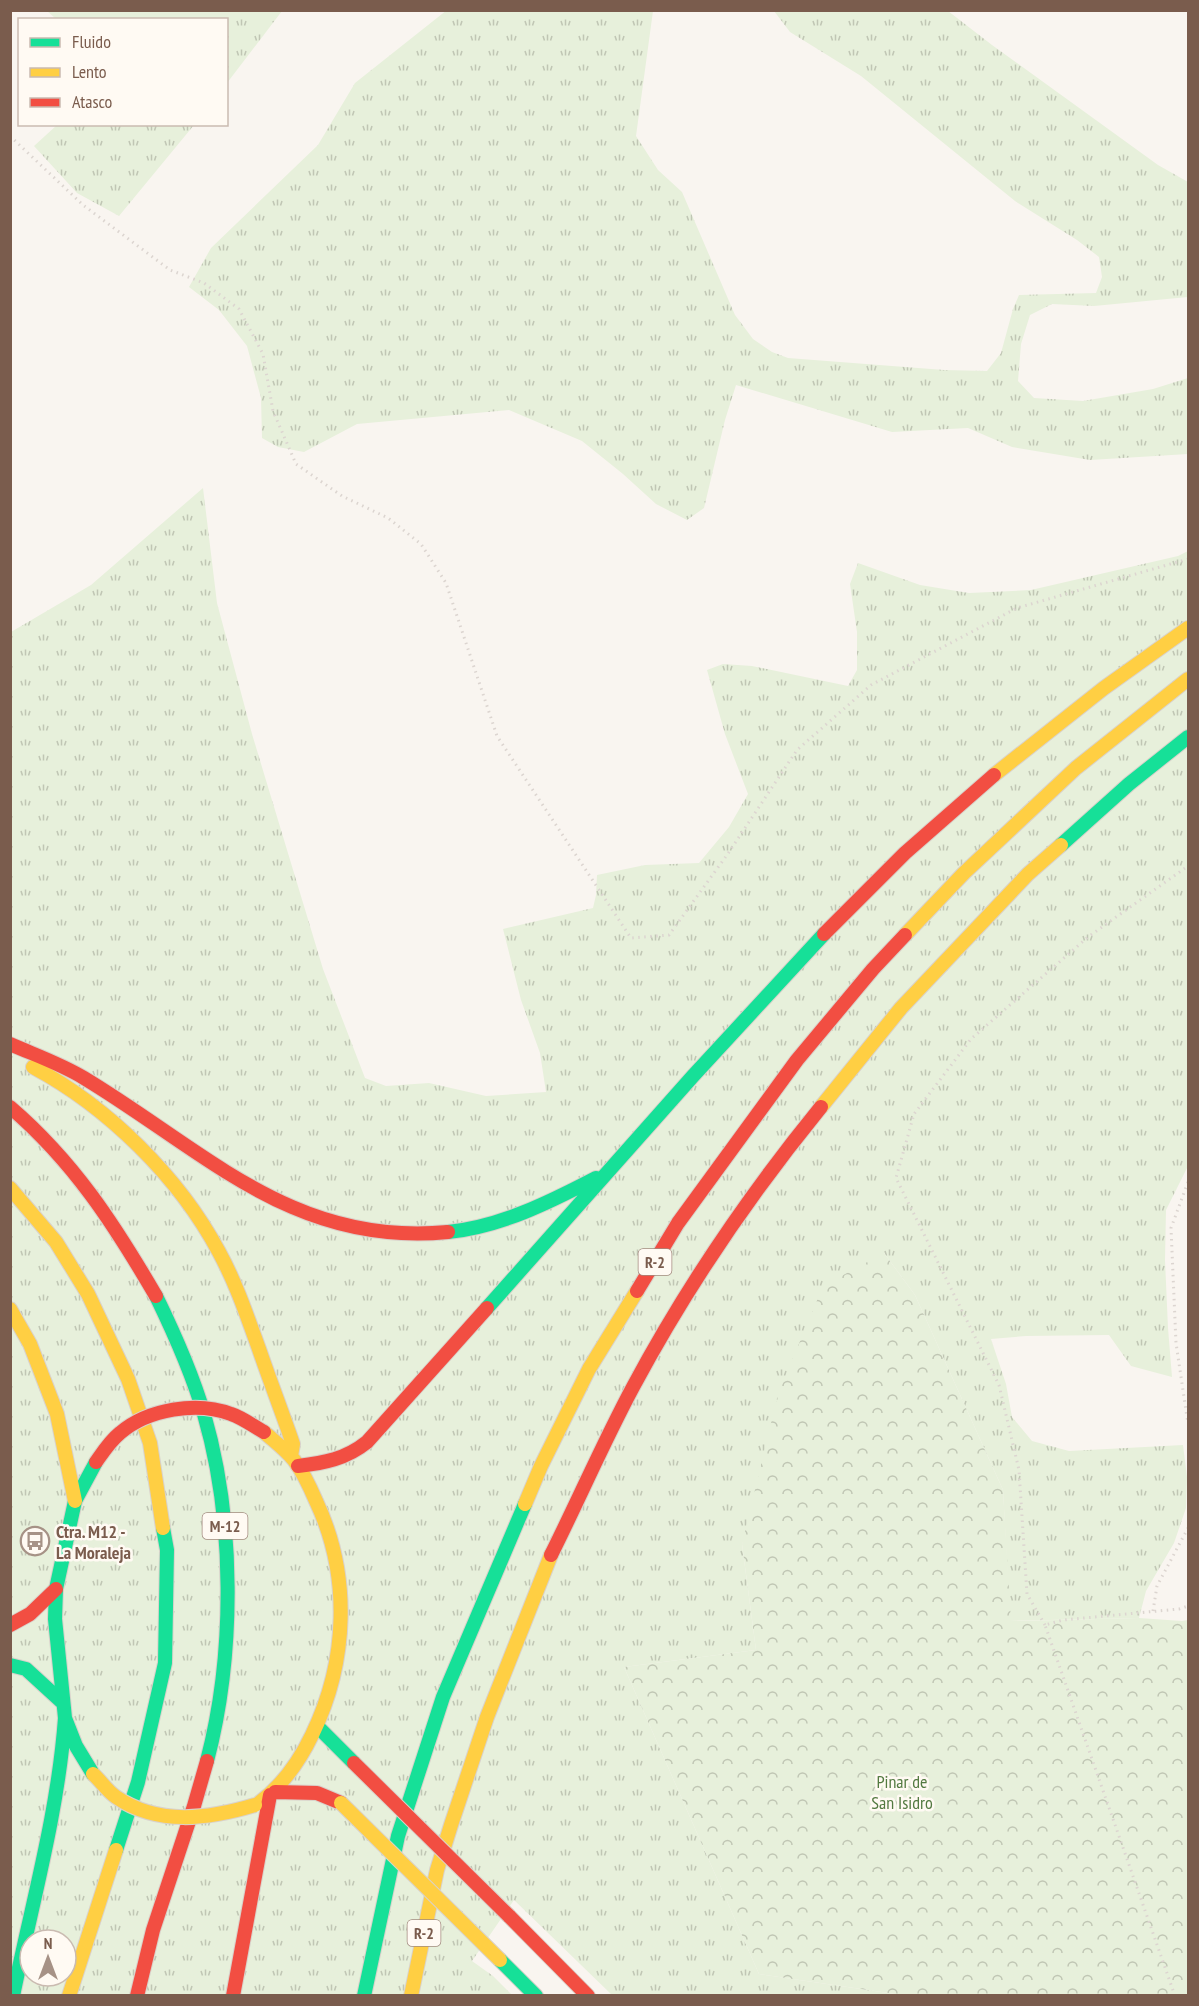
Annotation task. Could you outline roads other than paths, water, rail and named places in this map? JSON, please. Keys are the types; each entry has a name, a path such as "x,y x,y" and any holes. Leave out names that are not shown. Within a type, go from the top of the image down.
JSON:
{"main road":[{"path":"294,1461 323,1464 342,1459 367,1442 781,978 869,888 928,834 1044,735 1098,692 1188,628"},
{"name":"R-2","path":"364,1995 398,1836 443,1697 541,1466 590,1369 678,1223 797,1060 873,969 964,873 1023,816 1076,768 1188,680"},
{"name":"R-2","path":"411,1995 437,1870 487,1717 545,1568 633,1387 702,1270 793,1141 901,1008 1028,874 1129,784 1188,737"},
{"path":"10,1044 78,1074 171,1134 223,1172 261,1194 312,1217 369,1232 424,1233 473,1228 528,1210 608,1171"},
{"path":"10,1056 43,1072 116,1124 144,1149 192,1207 216,1245 234,1281 293,1444 294,1461"},
{"name":"M-12","path":"10,1107 63,1156 103,1206 142,1268 174,1328 214,1449 224,1511 228,1606 224,1663 213,1732 198,1795 153,1931 136,1995"},
{"path":"10,1188 56,1242 83,1285 128,1379 150,1443 167,1550 165,1663 148,1743 138,1782 69,1995"},
{"path":"10,1310 30,1344 54,1405 75,1501"},
{"path":"183,1408 207,1409 230,1414 264,1432 294,1461 321,1508 339,1569 342,1616 338,1660 318,1727 291,1774 272,1794 255,1805 203,1818 175,1818 148,1813 116,1797 93,1774 76,1746 65,1718 55,1620 56,1589 75,1501 96,1462 124,1429 166,1411 183,1408"},
{"path":"10,1625 19,1622 39,1608 56,1589"},
{"path":"10,1665 26,1669 62,1702"},
{"path":"13,1995 55,1806 64,1755 65,1718"},
{"path":"318,1727 588,1995"},
{"path":"272,1794 305,1791 328,1795 341,1803 536,1995"},
{"path":"233,1995 272,1794"},
{"path":"419,1995 437,1870"}],"place":[{"name":"Ctra. M12 - La Moraleja","path":"35,1541"}],"park label":[{"name":"Pinar de San Isidro","path":"902,1791"}]}
